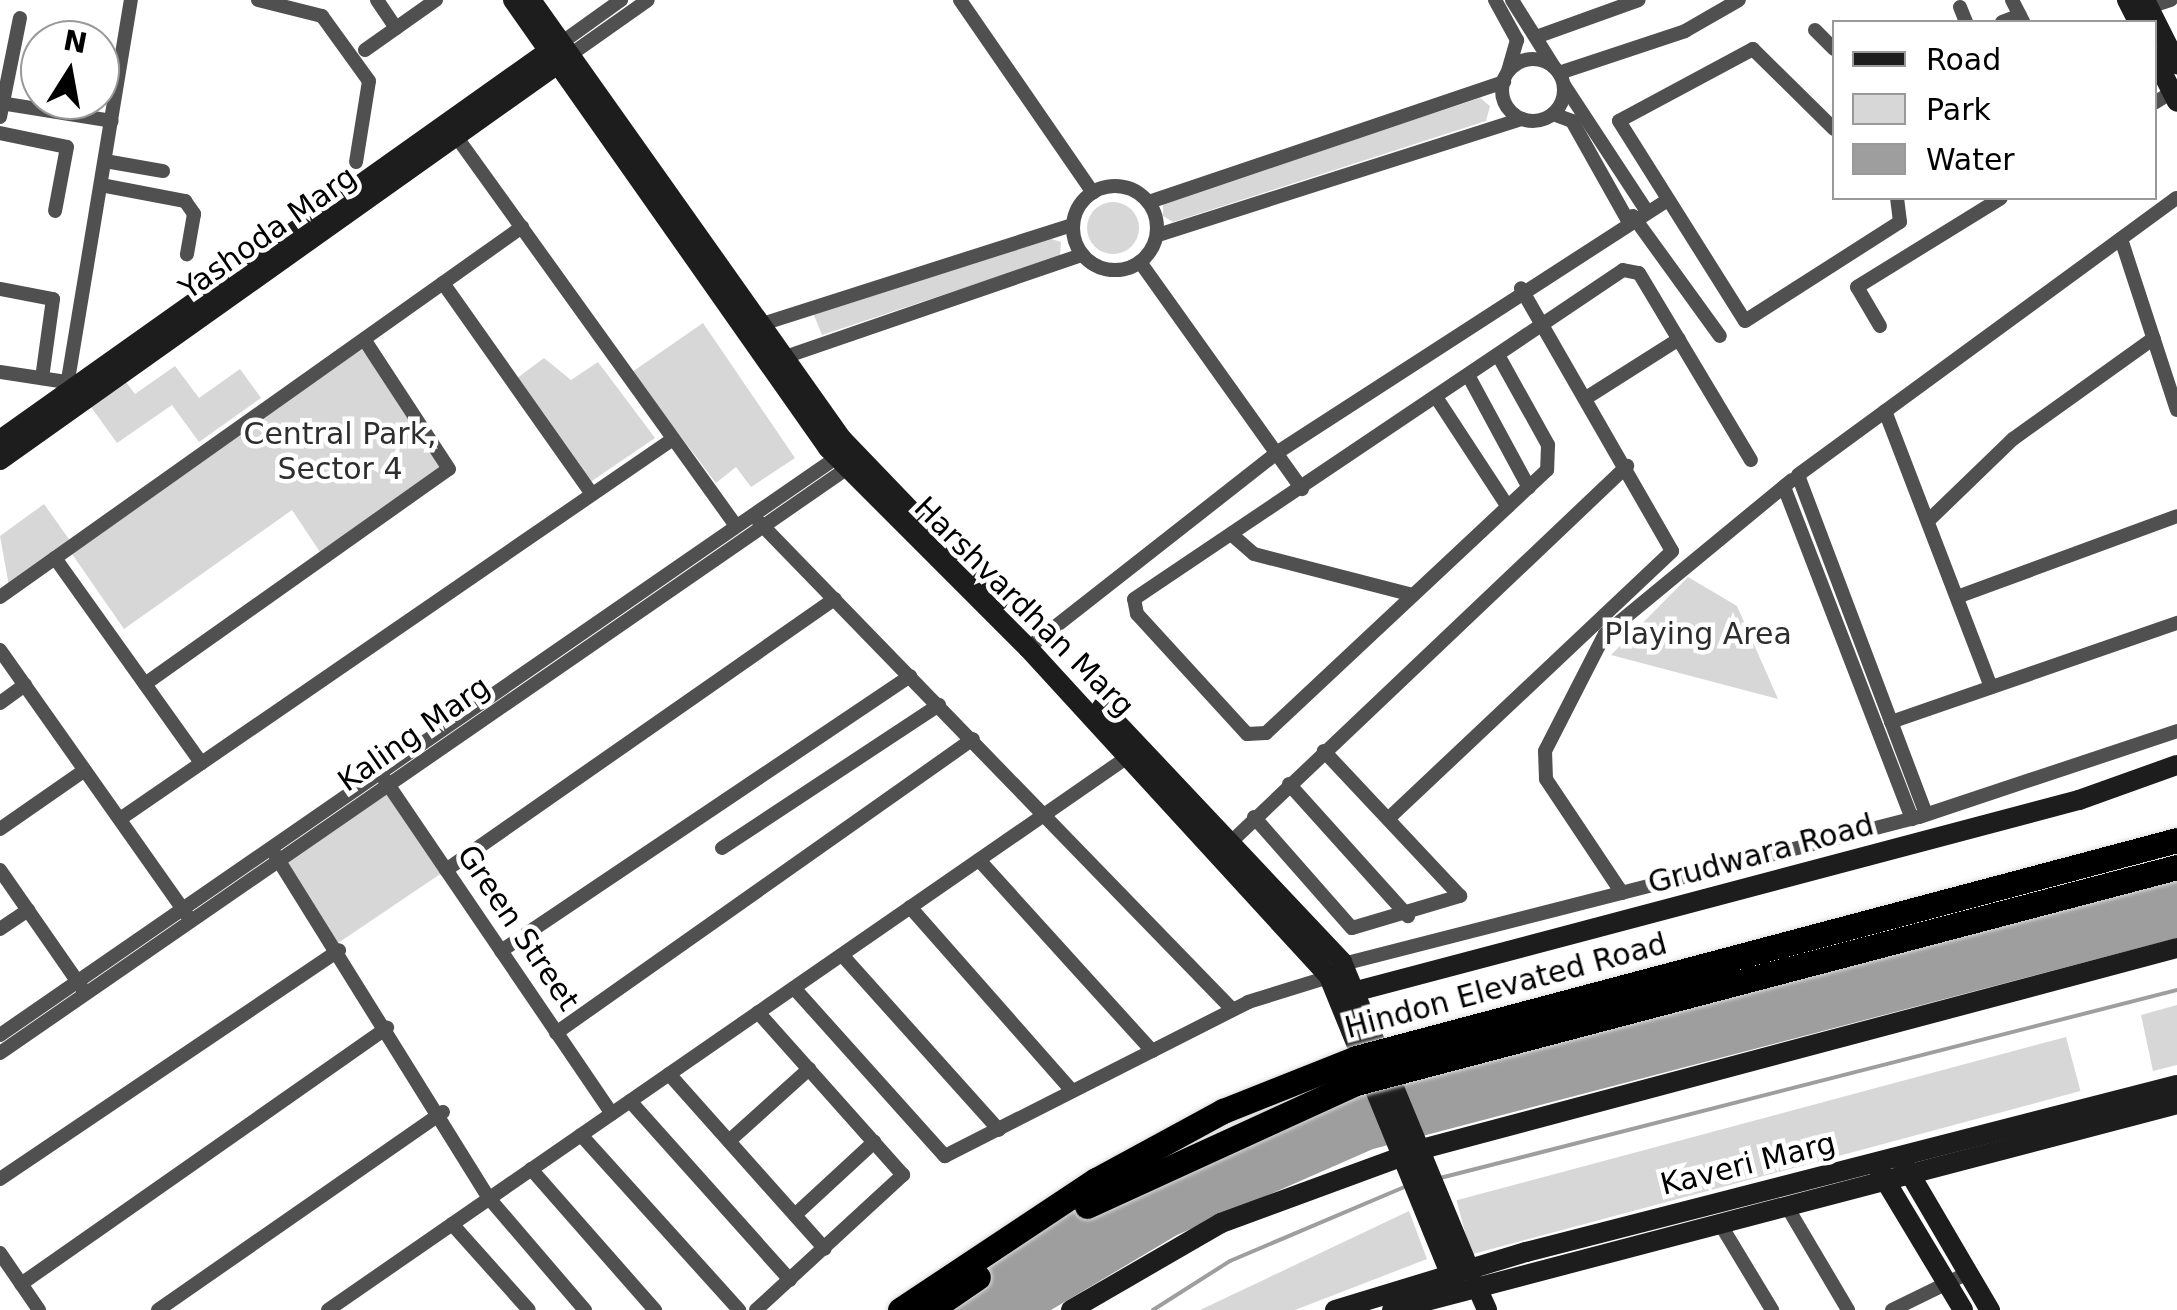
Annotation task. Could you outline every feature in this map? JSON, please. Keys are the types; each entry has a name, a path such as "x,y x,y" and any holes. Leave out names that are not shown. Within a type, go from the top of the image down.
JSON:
{"highway":[{"name":"Hindon Elevated Road","path":"900,1310 1096,1180 1222,1111 1356,1058 2177,840"},
{"name":"Hindon Elevated Road","path":"930,1310 1106,1194 1356,1083 2177,867"}],"street":[{"path":"0,372 42,378 67,395 131,0"},
{"path":"258,0 322,16 369,81 356,162"},
{"path":"377,0 396,28"},
{"path":"365,50 436,0"},
{"name":"Harshvardhan Marg","path":"512,0 559,53 848,458 1232,841 1336,970 1366,1030 1463,1285 1488,1310"},
{"name":"Harshvardhan Marg","path":"531,0 559,53"},
{"path":"559,53 621,0"},
{"path":"559,53 648,0"},
{"path":"960,0 1093,192"},
{"path":"1495,0 1517,40 1506,77 1505,102 1522,119"},
{"path":"1512,0 1559,75 1636,215"},
{"path":"1536,37 1639,0"},
{"path":"2012,0 2021,19"},
{"path":"2127,0 2144,10 2171,0"},
{"path":"1559,75 1730,3"},
{"path":"1960,7 1965,20"},
{"path":"20,18 1,108 112,121"},
{"path":"1815,30 1832,47"},
{"path":"2157,31 2177,64"},
{"path":"1832,127 1769,57 1746,50 1620,115 1666,201 1746,321 1900,222 1897,200"},
{"name":"Yashoda Marg","path":"0,440 559,53"},
{"path":"1149,202 1506,77 1534,59 1559,75"},
{"path":"2157,64 2170,97"},
{"path":"1553,114 1559,75"},
{"path":"776,360 1082,255 1113,270 1140,262 1158,235 1522,119 1553,114 1572,121 1720,336"},
{"path":"452,130 736,526"},
{"path":"0,133 67,147 55,210"},
{"path":"105,161 164,171"},
{"path":"100,185 185,201 194,214 187,254"},
{"path":"753,327 1073,225 1093,192 1123,186 1149,202 1158,235"},
{"path":"1919,816 1891,722 1798,475 2177,198"},
{"path":"1880,326 1857,287 1999,200"},
{"path":"1033,645 1278,452 1521,288 1636,215 1666,201"},
{"path":"1073,225 1082,255"},
{"path":"0,597 522,227"},
{"path":"2121,238 2177,410"},
{"path":"1140,262 1302,489"},
{"path":"1498,355 1550,453 1529,488 1254,737 1132,607 1231,534 1302,489 1543,324 1630,268 1679,339 1751,460"},
{"path":"442,284 592,494"},
{"path":"1389,818 1669,555 1671,542 1521,288"},
{"path":"0,289 54,301 42,378"},
{"path":"1928,521 2013,439 2154,338"},
{"path":"145,684 450,469 364,339"},
{"path":"1586,398 1679,339"},
{"path":"1468,375 1529,488"},
{"name":"Yashoda Marg","path":"0,460 67,395"},
{"path":"1436,397 1508,508"},
{"path":"1885,412 1992,687"},
{"path":"120,819 673,438"},
{"name":"Kaling Marg","path":"0,1053 82,988 187,914 848,458"},
{"path":"1232,841 1627,466"},
{"path":"1622,893 1546,779 1546,751 1604,634 1788,484 1919,816"},
{"path":"1956,597 2177,516"},
{"path":"758,520 1232,1009"},
{"name":"Kaling Marg","path":"384,779 736,526 758,520"},
{"path":"1231,534 1254,554 1413,595"},
{"path":"56,558 202,762"},
{"path":"446,870 835,599"},
{"path":"1891,722 2177,623"},
{"name":"Harshvardhan Marg","path":"1033,645 1128,756 1357,992 1366,1030"},
{"path":"0,650 187,914"},
{"path":"501,950 910,676"},
{"path":"0,703 25,685"},
{"path":"722,848 939,704"},
{"path":"794,988 941,1154 1000,1130 1232,1009 1336,970 1919,816 2177,731"},
{"path":"556,1033 972,739"},
{"path":"1254,817 1352,928 1408,916 1460,892 1324,751"},
{"path":"337,1308 488,1197 1128,756"},
{"name":"Grudwara Road","path":"1357,992 2043,810 2177,764"},
{"path":"0,829 85,770"},
{"name":"Green Street","path":"384,779 612,1114"},
{"path":"1290,784 1408,916"},
{"path":"275,854 443,1112 488,1197 585,1310"},
{"path":"979,860 1152,1051"},
{"path":"0,870 82,988"},
{"path":"910,908 1072,1091"},
{"path":"0,929 28,910"},
{"path":"1070,1310 1221,1223 1413,1155 2177,948"},
{"path":"0,1180 339,950"},
{"path":"842,954 1000,1130"},
{"name":"Kaling Marg","path":"0,1035 82,988"},
{"path":"756,1310 903,1179 758,1012"},
{"path":"22,1284 387,1028"},
{"path":"729,1142 809,1069"},
{"path":"669,1074 825,1249"},
{"name":"Kaveri Marg","path":"1904,1165 2177,1085"},
{"path":"630,1101 790,1280"},
{"name":"Kaveri Marg","path":"1392,1310 1463,1285 1880,1171 2177,1104"},
{"path":"158,1310 443,1112"},
{"path":"582,1134 740,1310"},
{"path":"795,1215 874,1142"},
{"path":"1904,1165 1990,1310"},
{"path":"531,1170 655,1310"},
{"path":"1880,1171 1963,1310"},
{"name":"Kaveri Marg","path":"1336,1310 1463,1285 1786,1205 1880,1171"},
{"path":"1786,1205 1848,1310"},
{"path":"1719,1222 1772,1310"},
{"path":"452,1224 520,1307"},
{"path":"0,1253 39,1310"},
{"path":"1564,1261 1572,1282"},
{"path":"1892,1310 1944,1279 1968,1274"}],"green space":[{"path":"1480,98 1490,106 1486,121 1173,222 1163,216 1163,202"},
{"path":"1113,202 1131,210 1139,228 1131,246 1113,254 1095,246 1087,228 1095,210"},
{"path":"1048,238 1061,242 1060,256 822,335 813,313"},
{"path":"703,323 795,458 751,487 736,467 716,483 632,372"},
{"name":"Central Park, Sector 4","path":"360,347 446,466 320,552 292,510 124,629 72,554"},
{"path":"544,358 571,380 598,362 655,438 586,485 512,382"},
{"path":"175,366 199,398 240,369 261,398 199,442 172,405 117,443 91,407 126,382 135,394"},
{"path":"44,504 71,542 9,586 0,536"},
{"name":"Playing Area","path":"1688,577 1737,606 1778,699 1611,655"},
{"path":"388,785 446,870 336,944 279,859"},
{"path":"2177,1005 2177,1065 2153,1071 2141,1015"},
{"path":"2066,1037 2080,1091 1471,1254 1457,1200"},
{"path":"1409,1211 1427,1259 1295,1310 1200,1310"}],"water":[{"path":"2177,858 2177,938 1373,1149 1177,1235 1051,1310 927,1310 1092,1197 1320,1083"}],"waterway":[{"path":"1440,1178 2177,990"},
{"path":"1153,1310 1230,1261 1407,1186"}]}
